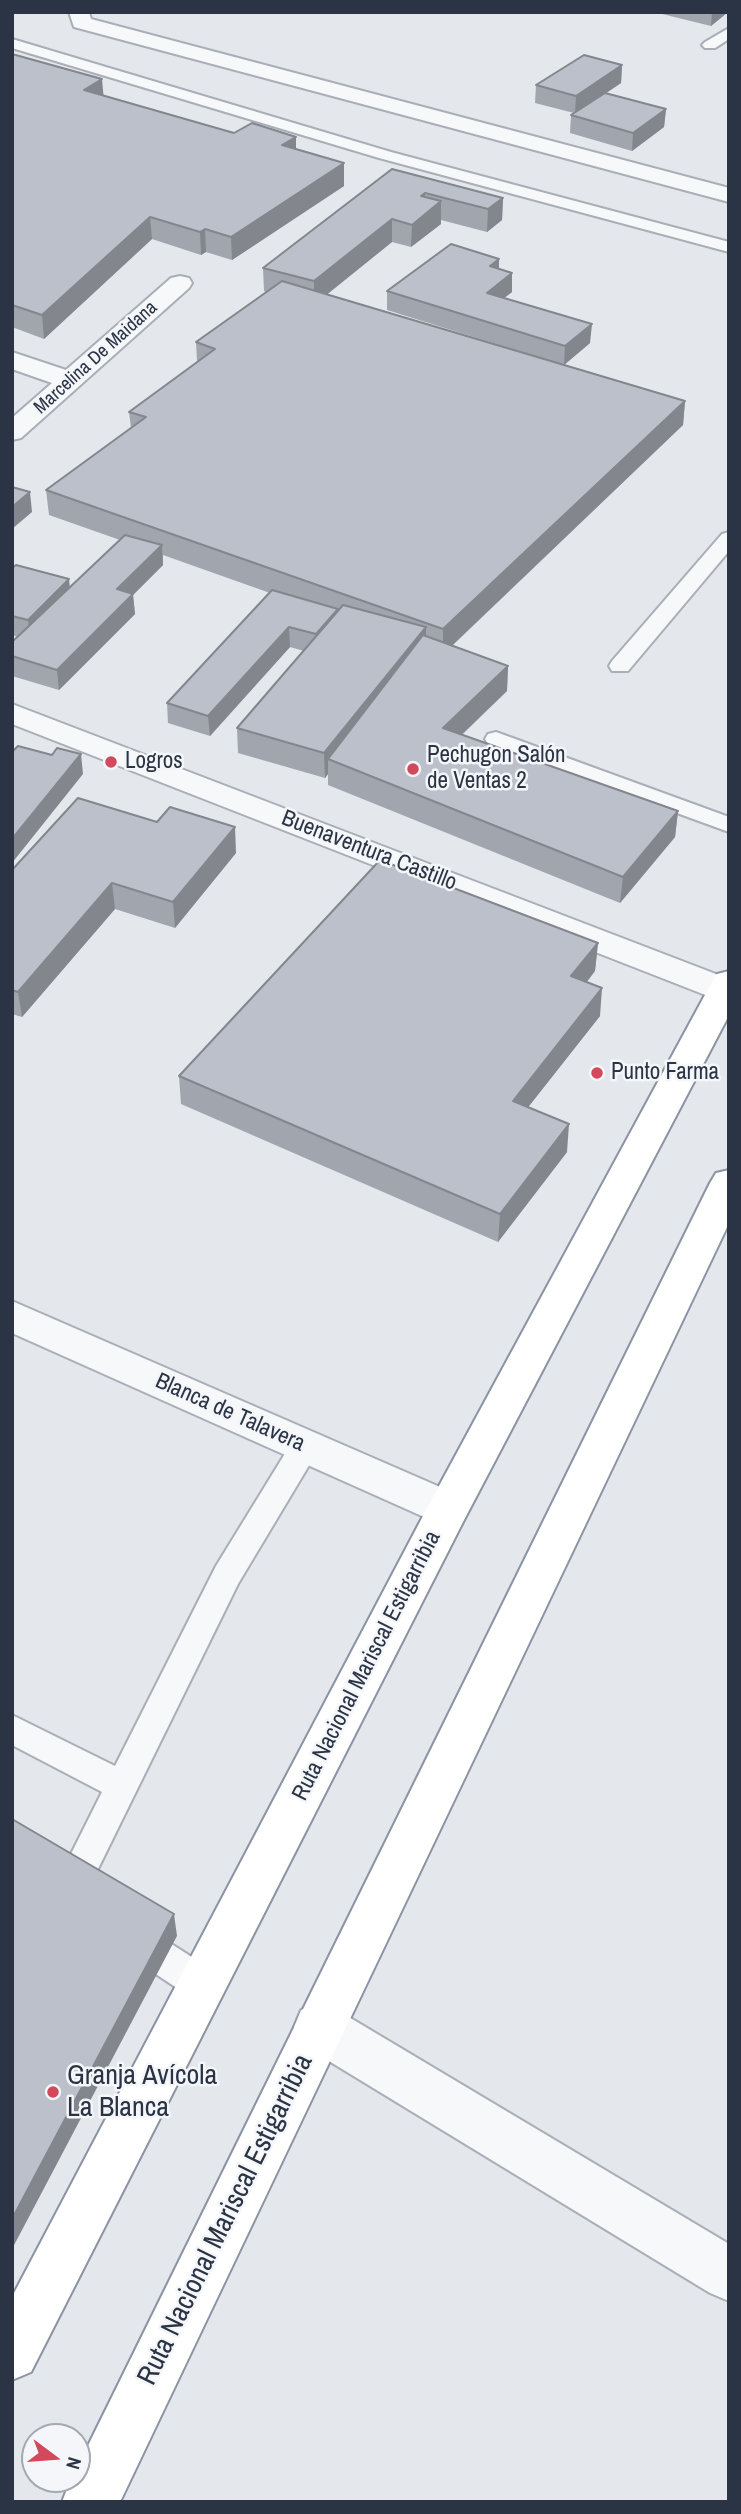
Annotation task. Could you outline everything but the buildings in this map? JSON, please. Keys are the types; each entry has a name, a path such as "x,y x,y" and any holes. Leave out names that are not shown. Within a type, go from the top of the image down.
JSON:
{"highway":[{"name":"Ruta Nacional Mariscal Estigarribia","path":"12,2353 448,1509 727,986"},
{"name":"Ruta Nacional Mariscal Estigarribia","path":"90,2502 729,1183"}],"street":[{"path":"80,18 729,195"},
{"name":"Marcelina De Maidana","path":"12,432 180,283"},
{"path":"12,360 70,380"},
{"name":"Buenaventura Castillo","path":"12,713 727,986"},
{"name":"Blanca de Talavera","path":"12,1315 448,1509"},
{"path":"319,2026 729,2274"}],"lane":[{"path":"710,45 729,32"},
{"path":"12,44 385,155 729,247"},
{"path":"620,666 729,538"},
{"path":"496,738 729,825"},
{"path":"202,1984 95,1914 82,1895 80,1870 227,1575 305,1447"},
{"path":"12,1728 121,1786"}],"place":[{"name":"Logros","path":"111,762"},
{"name":"Pechugon Salón de Ventas 2","path":"413,769"},
{"name":"Punto Farma","path":"597,1073"},
{"name":"Granja Avícola La Blanca","path":"53,2092"}]}
